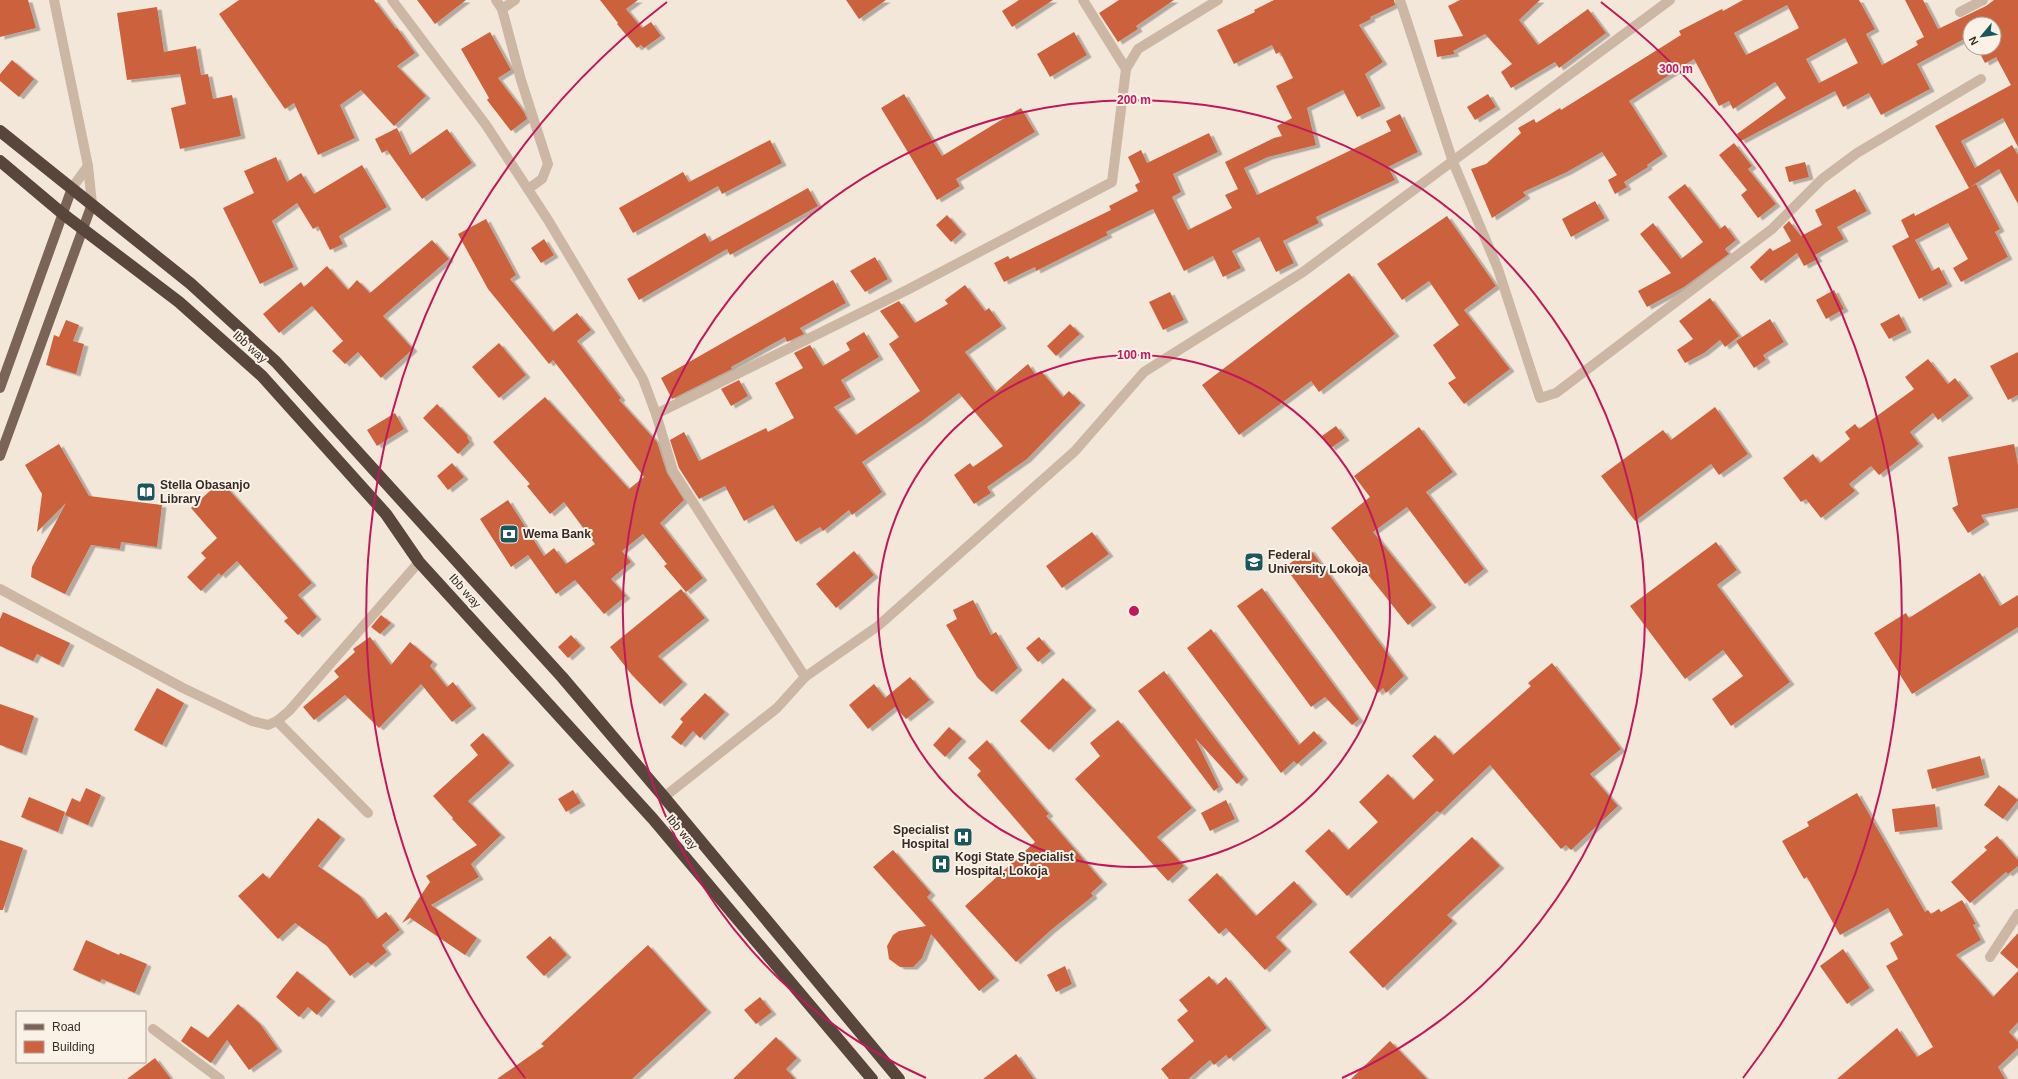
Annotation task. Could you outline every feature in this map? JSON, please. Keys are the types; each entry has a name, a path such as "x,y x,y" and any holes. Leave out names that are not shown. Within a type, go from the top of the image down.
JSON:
{"highway":[{"path":"0,131 191,284 276,362 562,677 899,1079"},
{"name":"Ibb way","path":"0,161 64,214 179,302 262,376 386,514 419,562 653,819 872,1079"}],"main road":[{"path":"0,388 64,214 72,188"},
{"path":"0,456 92,204"}],"street":[{"path":"54,0 88,166 92,204"},
{"path":"392,0 486,125 528,189 643,379 656,414 673,471 805,677"},
{"path":"496,0 502,9 521,80 548,164 542,179 528,189"},
{"path":"502,9 515,0"},
{"path":"1083,0 1126,69"},
{"path":"656,414 874,306 1112,182 1126,69 1138,49 1218,0"},
{"path":"1400,0 1453,162 1498,269 1540,398 1556,393 1772,229 1822,179 1857,153 1980,78"},
{"path":"664,797 776,708 805,677 878,626 1075,451 1144,372 1303,272 1670,0"},
{"path":"1960,12 1983,0"},
{"path":"72,188 88,166"},
{"path":"0,589 176,684 252,721 268,725 277,721 290,711 419,562"},
{"path":"277,721 368,813"},
{"path":"1990,957 2018,914"},
{"path":"153,1029 220,1079"}],"building":[{"path":"0,0 28,0 36,28 0,37"},
{"path":"239,0 374,0 415,53 397,66 426,96 394,126 361,90 340,105 355,138 318,155 294,103 285,109 219,14"},
{"path":"417,0 466,0 435,24"},
{"path":"600,0 638,0 626,9 642,28 651,22 661,36 644,48 641,45 637,48"},
{"path":"846,0 886,0 859,19"},
{"path":"1019,0 1053,0 1012,27 1002,11"},
{"path":"1119,0 1174,0 1136,26 1138,29 1118,42 1099,13"},
{"path":"1274,0 1394,0 1395,5 1370,17 1371,19 1359,25 1383,62 1365,74 1381,106 1357,117 1343,90 1307,108 1316,145 1268,157 1244,168 1257,195 1391,131 1386,121 1400,114 1418,152 1388,167 1395,180 1316,217 1319,223 1283,241 1294,263 1276,272 1259,237 1232,251 1241,268 1223,277 1213,256 1184,271 1153,209 1106,232 1108,235 1036,271 1035,267 1004,282 994,263 1008,256 1010,259 1111,210 1109,206 1138,191 1135,185 1140,182 1128,157 1141,150 1147,163 1209,133 1218,152 1173,174 1181,192 1172,197 1188,230 1232,208 1225,195 1238,189 1225,162 1274,138 1282,136 1277,126 1292,118 1276,86 1293,78 1280,52 1276,54 1272,45 1234,64 1217,30 1255,12 1254,10"},
{"path":"1460,0 1540,0 1519,20 1538,45 1588,9 1606,33 1559,68 1555,62 1511,88 1501,72 1512,64 1485,34 1453,51 1455,54 1437,57 1434,40 1463,36 1448,6"},
{"path":"1743,0 1859,0 1875,29 1866,34 1882,65 1918,45 1916,41 1924,37 1905,0 1923,0 1938,29 1962,18 1962,40 1917,64 1930,89 1881,115 1869,93 1843,107 1835,91 1741,141 1737,134 1786,98 1775,82 1733,109 1729,101 1719,106 1694,59 1629,101 1663,154 1647,165 1648,167 1624,182 1627,187 1615,194 1608,180 1617,175 1602,152 1567,172 1523,192 1526,196 1492,218 1471,169 1486,164 1521,133 1518,128 1534,119 1536,123 1560,108 1561,110 1681,35 1679,31 1722,9 1723,11","holes":["1787,5 1799,28 1746,55 1734,33","1845,38 1858,63 1819,83 1806,59"]},
{"path":"1994,0 2018,0 2018,147 2003,118 1961,141 1975,168 2012,145 2018,155 2018,204 1999,169 1970,187 1976,184 2000,229 1995,232 2008,257 1961,282 1953,268 1968,259 1948,223 1915,240 1932,271 1939,267 1948,284 1919,299 1892,246 1909,237 1901,220 1914,213 1915,216 1969,188 1935,126 2011,85 1996,57 1985,63 1981,56 2002,56 2002,16 1965,16 1986,6"},
{"path":"157,7 164,52 196,46 201,75 208,74 213,99 232,95 241,136 180,149 171,108 186,104 180,74 127,80 117,13"},
{"path":"490,32 511,70 498,78 524,112 527,119 511,131 487,100 489,98 461,49"},
{"path":"1074,32 1087,55 1050,77 1037,54"},
{"path":"12,60 34,79 19,97 0,81 0,74"},
{"path":"904,94 942,156 1021,108 1035,132 956,179 960,186 937,200 881,108"},
{"path":"1488,94 1496,107 1475,120 1467,107"},
{"path":"397,128 410,155 447,129 472,163 422,199 387,150 382,153 375,139"},
{"path":"770,140 782,163 722,194 718,186 633,233 619,208 683,172 689,182"},
{"path":"1734,143 1752,166 1748,169 1776,204 1758,218 1741,195 1747,190 1719,155"},
{"path":"276,157 287,182 301,173 314,194 362,165 387,207 339,236 343,244 330,250 318,226 313,229 297,203 272,221 294,267 260,284 223,208 254,193 244,171"},
{"path":"1805,162 1809,177 1789,182 1785,167"},
{"path":"1685,184 1720,229 1725,225 1736,240 1725,249 1729,254 1684,287 1647,307 1638,291 1671,273 1640,234 1653,223 1681,259 1703,242 1668,197"},
{"path":"808,188 818,206 730,255 727,249 639,300 627,279 705,233 710,242"},
{"path":"1855,189 1867,211 1837,227 1844,239 1815,255 1818,259 1804,266 1797,253 1761,281 1750,267 1770,248 1773,251 1791,241 1783,227 1789,221 1801,236 1822,225 1815,210"},
{"path":"1595,201 1605,218 1571,237 1562,219"},
{"path":"947,215 962,232 951,242 936,225"},
{"path":"1447,216 1496,286 1464,310 1510,369 1464,404 1448,383 1456,378 1433,345 1459,325 1429,281 1402,300 1377,264"},
{"path":"486,219 516,275 510,279 553,332 577,313 591,330 577,341 621,398 619,400 657,442 667,473 684,500 660,523 703,578 686,592 664,566 667,564 643,534 622,551 631,562 611,579 626,596 604,614 575,580 556,594 528,555 511,567 480,519 508,500 544,556 554,548 566,564 595,544 564,502 550,514 527,486 530,484 493,442 545,397 629,489 644,477 553,360 549,364 488,289 458,234"},
{"path":"544,239 554,255 541,263 531,248"},
{"path":"432,240 449,259 383,316 413,349 381,378 358,352 345,364 332,351 343,341 312,306 279,333 263,314 301,282 304,287 327,266 348,290 357,280 370,293"},
{"path":"875,257 888,279 865,292 850,271"},
{"path":"1349,273 1395,334 1319,392 1311,381 1239,435 1202,385"},
{"path":"833,280 846,303 800,328 804,334 787,342 785,337 731,367 732,369 672,399 661,378"},
{"path":"965,285 985,311 989,308 1002,326 965,352 995,392 1028,364 1035,374 1041,371 1063,397 1069,391 1081,403 1027,459 987,487 991,493 974,504 954,475 970,463 973,467 1003,446 959,393 922,421 862,462 882,492 852,515 849,510 823,531 820,527 796,542 773,505 744,521 725,486 699,499 679,468 670,440 684,432 699,461 766,428 768,432 794,418 775,383 803,368 794,353 810,345 823,366 850,350 846,343 864,332 879,357 841,380 851,397 834,407 856,435 920,391 889,344 899,337 880,311 899,301 915,323 948,304 945,300"},
{"path":"1834,290 1844,309 1826,319 1816,300"},
{"path":"1170,292 1184,320 1163,330 1149,302"},
{"path":"1710,298 1739,336 1725,347 1720,340 1704,353 1685,363 1677,350 1693,339 1679,321"},
{"path":"1899,314 1907,330 1889,339 1880,324"},
{"path":"1770,319 1784,342 1763,355 1766,360 1754,368 1736,341"},
{"path":"66,320 79,325 73,341 84,344 76,374 46,365 54,335 59,337"},
{"path":"1070,324 1080,334 1056,356 1047,346"},
{"path":"499,343 526,375 499,398 472,367"},
{"path":"2018,352 2018,395 2008,400 1990,366"},
{"path":"1928,359 1948,384 1955,378 1969,396 1938,420 1933,413 1910,432 1919,444 1879,475 1871,466 1849,484 1855,491 1821,518 1806,499 1801,502 1783,478 1813,454 1820,463 1850,439 1845,432 1855,424 1859,429 1914,389 1905,377"},
{"path":"739,380 748,396 731,406 721,389"},
{"path":"437,404 468,436 467,437 470,442 458,454 423,418"},
{"path":"1715,407 1748,454 1719,475 1711,464 1635,521 1601,476 1663,430 1671,440"},
{"path":"395,413 404,429 377,446 367,430"},
{"path":"1336,426 1345,438 1331,448 1322,436"},
{"path":"1419,427 1453,472 1426,492 1484,569 1465,584 1407,507 1373,532 1432,605 1408,625 1331,528 1370,497 1354,476"},
{"path":"59,444 89,496 162,505 157,547 121,542 120,549 91,545 65,594 31,577 32,567 66,503 37,532 42,494 25,465"},
{"path":"2014,444 2018,465 2018,508 1981,515 1985,522 1968,533 1952,508 1958,505 1948,457"},
{"path":"452,463 464,477 448,490 437,476"},
{"path":"221,481 312,583 298,595 317,617 298,635 284,621 288,618 237,561 221,576 219,573 201,591 187,577 206,558 201,553 217,538 191,508"},
{"path":"1092,532 1109,554 1062,588 1046,566"},
{"path":"1716,542 1737,570 1717,585 1790,682 1731,726 1712,699 1743,676 1723,650 1685,679 1630,606"},
{"path":"1310,549 1404,676 1386,693 1383,688 1378,693 1285,567"},
{"path":"854,551 874,575 836,608 816,584"},
{"path":"1980,573 2000,606 2018,595 2018,627 1912,694 1874,633 1906,613 1909,618"},
{"path":"1262,588 1359,719 1352,725 1325,697 1311,707 1237,606"},
{"path":"681,589 705,618 658,656 683,682 660,704 632,675 610,647"},
{"path":"973,600 991,635 996,632 1018,668 992,692 977,677 946,625 957,619 953,610"},
{"path":"3,612 70,643 59,665 37,654 33,661 0,646 0,619"},
{"path":"381,615 391,623 380,634 371,627"},
{"path":"1211,629 1299,745 1314,731 1323,741 1297,764 1294,761 1281,773 1187,648"},
{"path":"571,635 581,646 568,658 558,647"},
{"path":"370,637 391,665 410,642 433,662 430,666 447,687 453,682 472,706 452,722 421,684 379,728 345,695 314,720 303,707 339,677 334,671 355,652 353,649"},
{"path":"1039,637 1051,651 1038,662 1026,648"},
{"path":"1552,663 1621,749 1590,774 1618,806 1571,850 1566,845 1561,849 1490,765 1440,813 1437,811 1347,896 1305,851 1329,829 1348,850 1378,822 1359,802 1388,774 1413,800 1434,780 1412,756 1435,735 1453,755 1531,686 1528,683"},
{"path":"1164,671 1244,777 1237,784 1195,738 1219,787 1214,791 1138,691"},
{"path":"910,677 930,700 906,719 895,707 868,729 849,705 874,684 885,698"},
{"path":"1063,678 1092,708 1049,750 1020,721"},
{"path":"157,688 184,703 162,745 134,730"},
{"path":"705,693 725,712 700,738 693,731 681,745 671,737 683,722 680,719"},
{"path":"0,704 34,716 22,753 0,745"},
{"path":"1118,720 1192,808 1157,837 1184,866 1168,881 1075,779 1100,756 1090,743"},
{"path":"949,727 962,739 945,757 933,745"},
{"path":"483,733 510,763 468,801 501,835 471,864 479,877 431,905 477,938 465,955 410,918 402,923 430,882 426,876 477,845 452,819 453,818 433,796 478,755 470,745"},
{"path":"987,740 1049,814 1046,816 1103,882 1091,893 1093,896 1051,930 1016,962 965,906 1035,842 977,775 981,771 968,758"},
{"path":"1980,756 1985,775 1932,789 1927,770"},
{"path":"1999,785 2018,800 2003,819 1984,805"},
{"path":"86,788 101,795 88,825 65,815 72,798 80,802"},
{"path":"573,790 581,803 566,812 558,799"},
{"path":"1857,793 1925,912 1928,910 1931,914 1939,909 1941,912 1962,900 1976,924 1973,925 1981,940 1956,955 1993,997 2018,971 2018,1022 2009,1032 2018,1042 2018,1048 1998,1067 2005,1079 1837,1079 1897,1028 1917,1057 1933,1047 1886,966 1898,959 1890,943 1903,935 1888,908 1840,935 1807,877 1804,879 1782,841 1809,826 1807,822"},
{"path":"29,797 65,812 58,832 21,817"},
{"path":"1226,800 1235,819 1210,831 1201,813"},
{"path":"1935,804 1938,827 1895,832 1892,809"},
{"path":"318,818 341,837 318,866 360,896 377,919 386,912 400,930 382,945 387,952 371,965 368,962 350,976 327,946 295,923 278,939 238,896 263,873 269,879"},
{"path":"1997,836 2018,860 2018,866 2008,874 2006,872 1970,903 1951,882 1987,850 1984,847"},
{"path":"1472,837 1500,866 1447,915 1453,921 1383,988 1349,952"},
{"path":"0,840 23,848 3,910 0,910"},
{"path":"893,850 931,893 927,897 995,978 979,991 931,934 922,958 913,967 900,967 889,959 887,946 893,935 899,931 926,926 873,867"},
{"path":"1217,873 1256,916 1294,881 1313,902 1276,937 1287,949 1265,970 1226,928 1219,934 1188,900"},
{"path":"2018,933 2018,969 2000,953"},
{"path":"550,936 567,955 544,976 526,957"},
{"path":"86,940 119,955 120,953 147,964 135,993 102,979 100,982 73,970"},
{"path":"648,945 707,1010 632,1079 497,1079 544,1046 541,1044"},
{"path":"1843,949 1870,988 1847,1004 1820,966"},
{"path":"1065,966 1072,984 1056,992 1047,975"},
{"path":"297,971 331,999 317,1015 308,1007 299,1017 276,997"},
{"path":"1209,976 1217,985 1226,977 1267,1028 1229,1059 1226,1055 1214,1065 1210,1060 1188,1079 1169,1079 1161,1069 1194,1041 1177,1020 1188,1011 1179,1000"},
{"path":"760,997 772,1012 756,1024 744,1010"},
{"path":"238,1004 260,1024 278,1049 249,1070 227,1040 211,1063 181,1041 191,1026 208,1038"},
{"path":"776,1037 797,1058 786,1069 795,1079 733,1079"},
{"path":"1390,1041 1427,1079 1351,1079"},
{"path":"1016,1054 1034,1079 983,1079"},
{"path":"155,1058 171,1079 127,1079"}],"place":[{"name":"Stella Obasanjo Library","path":"146,492"},
{"name":"Wema Bank","path":"509,534"},
{"name":"Federal University Lokoja","path":"1254,562"},
{"name":"Specialist Hospital","path":"963,837"},
{"name":"Kogi State Specialist Hospital, Lokoja","path":"941,864"}]}
